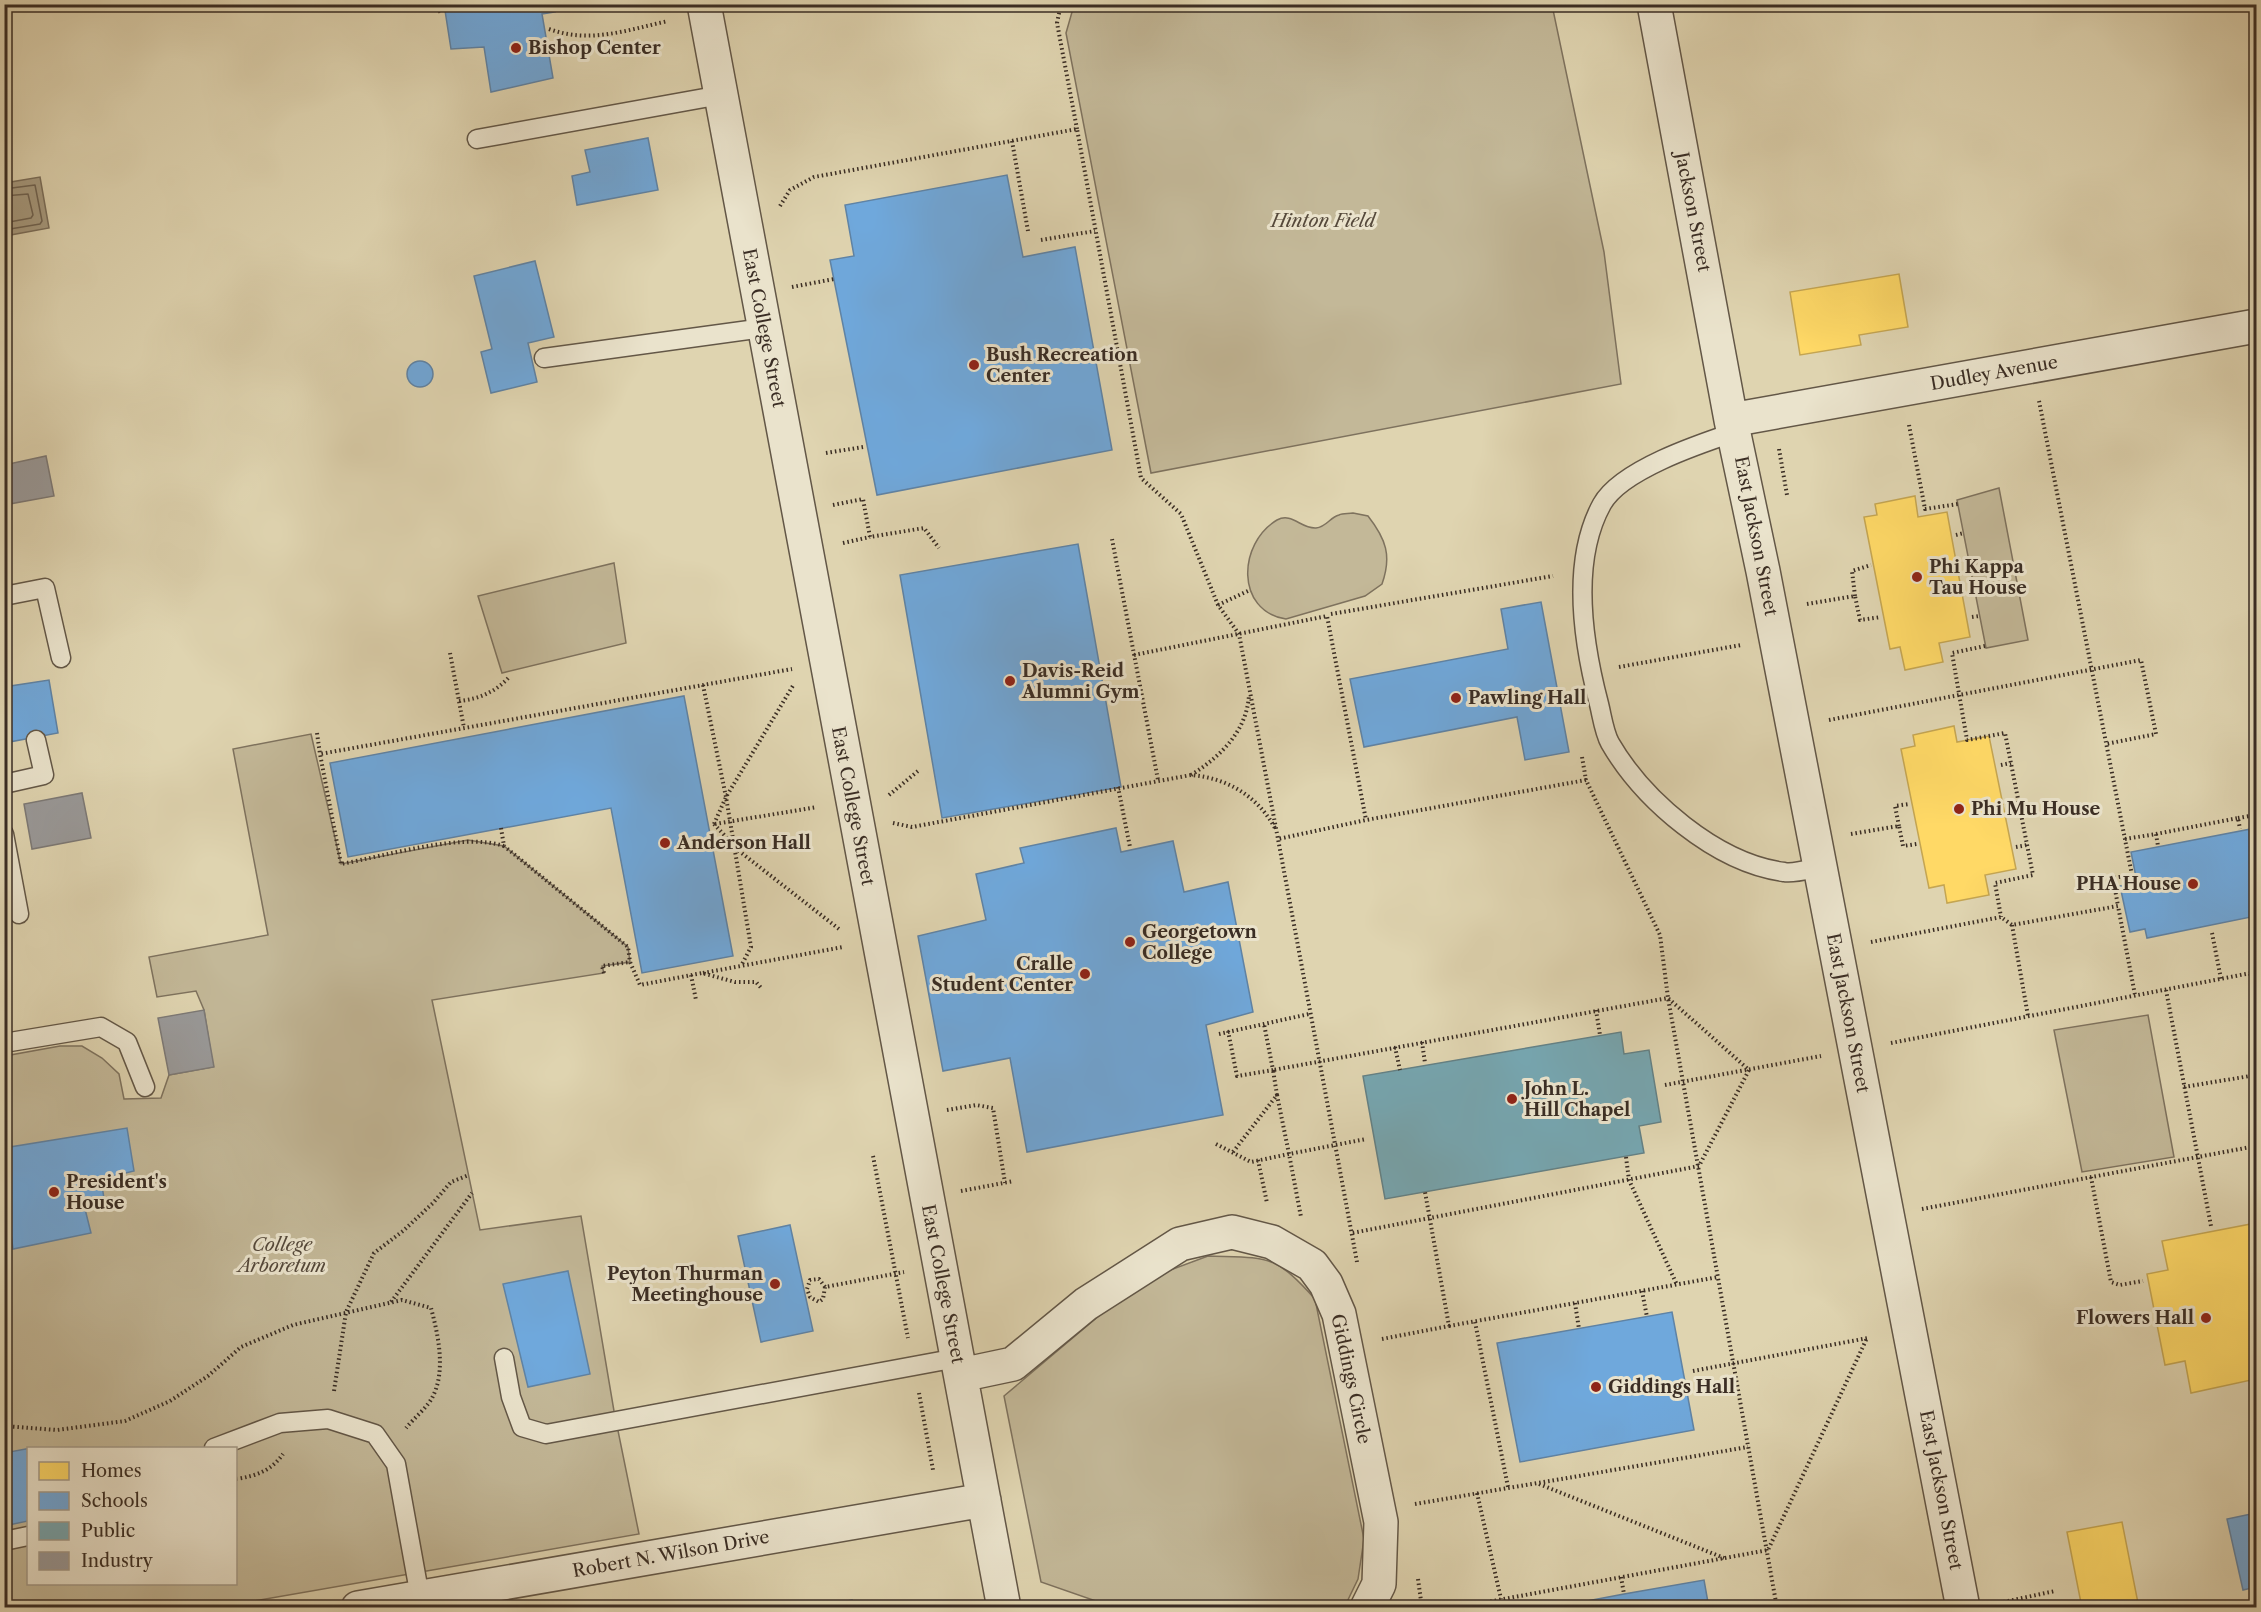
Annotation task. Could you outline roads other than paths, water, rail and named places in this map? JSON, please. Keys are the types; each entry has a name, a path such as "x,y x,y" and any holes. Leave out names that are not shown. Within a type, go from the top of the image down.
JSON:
{"street":[{"name":"East College Street","path":"704,4 1004,1608"},
{"name":"Jackson Street","path":"1654,4 1733,426"},
{"name":"Dudley Avenue","path":"1733,426 2256,326"},
{"name":"East Jackson Street","path":"1733,426 1963,1608"},
{"name":"Giddings Circle","path":"959,1367 1013,1364 1086,1304 1180,1244 1232,1232 1272,1242 1292,1251 1312,1265 1326,1284 1339,1314 1382,1522 1379,1584 1367,1608"},
{"name":"Robert N. Wilson Drive","path":"358,1608 984,1500"}],"lane":[{"path":"477,139 721,96"},
{"path":"544,358 764,327"},
{"path":"1733,426 1629,477 1602,502 1591,533 1584,570 1581,608 1591,673 1609,741 1641,784 1678,822 1713,845 1749,862 1785,873 1819,867"},
{"path":"4,596 45,588 61,658"},
{"path":"4,784 44,775 36,740"},
{"path":"4,834 19,914"},
{"path":"4,1044 101,1027 127,1042 145,1087"},
{"path":"504,1358 511,1397 522,1427 546,1434 914,1366 959,1367"},
{"path":"219,1447 280,1423 328,1419 375,1434 396,1464 420,1597"},
{"path":"4,1541 27,1536"}],"water":[{"path":"40,177 49,228 5,236 5,183"}],"place":[{"name":"Bishop Center","path":"516,48"},
{"name":"Bush Recreation Center","path":"974,365"},
{"name":"Phi Kappa Tau House","path":"1917,577"},
{"name":"Davis-Reid Alumni Gym","path":"1010,681"},
{"name":"Pawling Hall","path":"1456,698"},
{"name":"Phi Mu House","path":"1959,809"},
{"name":"Anderson Hall","path":"665,843"},
{"name":"PHA House","path":"2193,884"},
{"name":"Georgetown College","path":"1130,942"},
{"name":"Cralle Student Center","path":"1085,974"},
{"name":"John L. Hill Chapel","path":"1512,1099"},
{"name":"President's House","path":"54,1192"},
{"name":"Peyton Thurman Meetinghouse","path":"775,1284"},
{"name":"Flowers Hall","path":"2206,1318"},
{"name":"Giddings Hall","path":"1596,1387"}],"park label":[{"name":"Hinton Field","path":"1323,221"},
{"name":"College Arboretum","path":"282,1255"}]}
